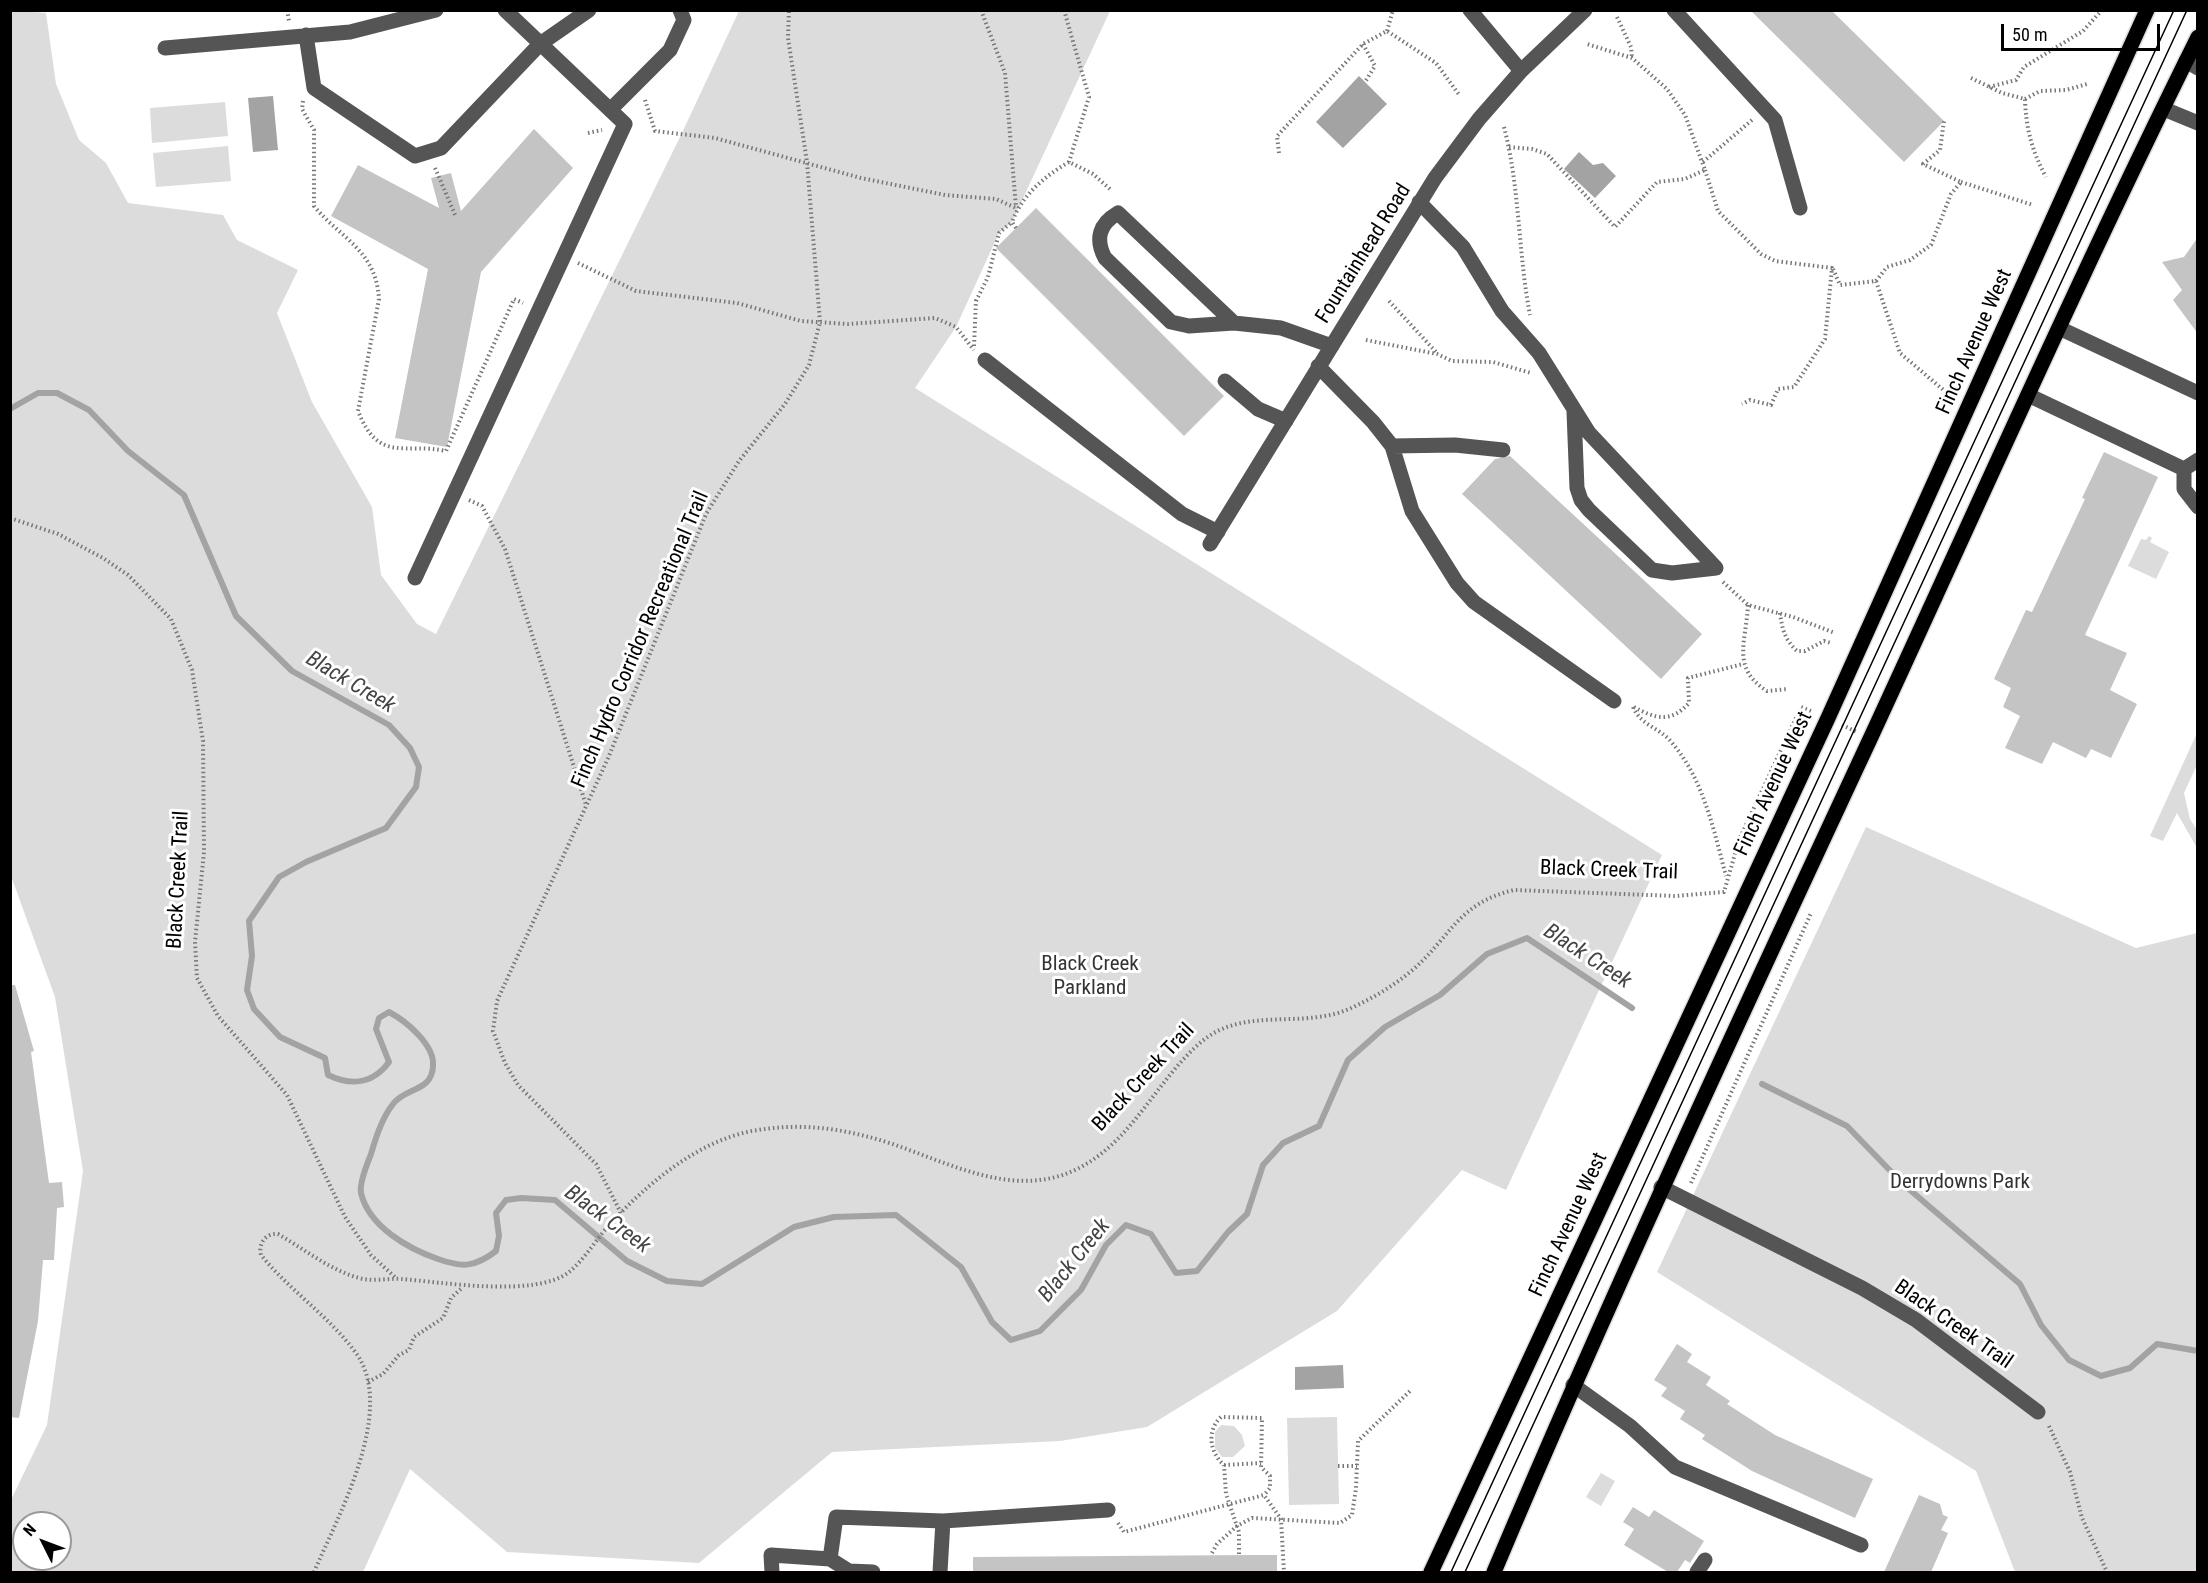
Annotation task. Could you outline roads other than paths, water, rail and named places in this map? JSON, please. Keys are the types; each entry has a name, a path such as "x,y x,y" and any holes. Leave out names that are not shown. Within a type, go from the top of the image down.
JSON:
{"main road":[{"name":"Finch Avenue West","path":"1431,1572 1828,718 2147,10"},
{"path":"1494,1572 1573,1385 1661,1187 2059,328 2164,109 2192,64 2198,37"}],"street":[{"path":"165,48 350,32 436,10"},
{"path":"416,578 625,124 504,10"},
{"path":"306,35 314,88 415,156 441,148 540,44 589,10"},
{"path":"610,110 670,50 684,20 680,10"},
{"path":"1470,10 1521,71"},
{"name":"Fountainhead Road","path":"980,355 1214,538 1419,202 1479,119 1521,71 1585,10"},
{"path":"1674,10 1775,120 1800,208"},
{"path":"2164,109 2198,123"},
{"path":"1419,202 1463,247 1502,310 1539,353 1558,381 1589,433 1716,568 1672,573 1652,570 1589,510 1577,488 1574,410"},
{"path":"1234,323 1118,213 1106,220 1100,231 1098,245 1105,258 1171,321 1189,326 1234,323 1281,328 1332,346"},
{"path":"2059,328 2198,393"},
{"path":"1318,366 1373,422 1392,446 1412,511 1474,602 1614,701"},
{"path":"1225,381 1258,409 1286,421"},
{"path":"2028,395 2184,470"},
{"path":"1392,446 1455,445 1503,450"},
{"path":"2184,470 2198,460"},
{"path":"2184,470 2184,489 2198,507"},
{"name":"Black Creek Trail","path":"1661,1187 1862,1288 1916,1320 2038,1412"},
{"path":"1573,1385 1630,1426 1675,1467 1861,1545"},
{"path":"830,1559 836,1517 943,1521 1108,1510"},
{"path":"940,1572 943,1521"},
{"path":"772,1572 771,1555 830,1559 849,1571 873,1572"}],"waterway":[{"name":"Black Creek","path":"10,409 38,393 57,393 89,410 128,451 184,495 236,616 292,671 389,725 410,748 419,767 416,787 386,828 306,862 279,877 249,921 252,956 247,990 254,1009 280,1037 325,1058 328,1075 337,1079 353,1082 369,1079 389,1062 376,1029 379,1018 389,1012 403,1021 424,1042 432,1058 432,1074 428,1081 398,1099 389,1109 377,1134 361,1184 361,1193 365,1205 381,1226 403,1243 438,1259 462,1265 475,1263 496,1251 499,1236 496,1213 506,1200 521,1198 555,1200 627,1261 667,1281 702,1284 794,1227 834,1217 896,1215 961,1267 992,1322 1011,1340 1040,1331 1081,1290 1106,1245 1126,1225 1151,1234 1176,1273 1197,1271 1228,1232 1247,1214 1263,1165 1283,1143 1319,1126 1348,1060 1385,1027 1440,995 1487,954 1527,938 1632,1008"},
{"name":"Black Creek","path":"1762,1084 1847,1126 1903,1184 2020,1284 2041,1325 2069,1360 2101,1376 2130,1368 2157,1344 2198,1351"}],"tram line":[{"path":"1451,1572 2174,10"},
{"path":"1465,1572 2187,10"}],"park label":[{"name":"Black Creek Parkland","path":"1090,977"},
{"name":"Derrydowns Park","path":"1960,1183"}]}
